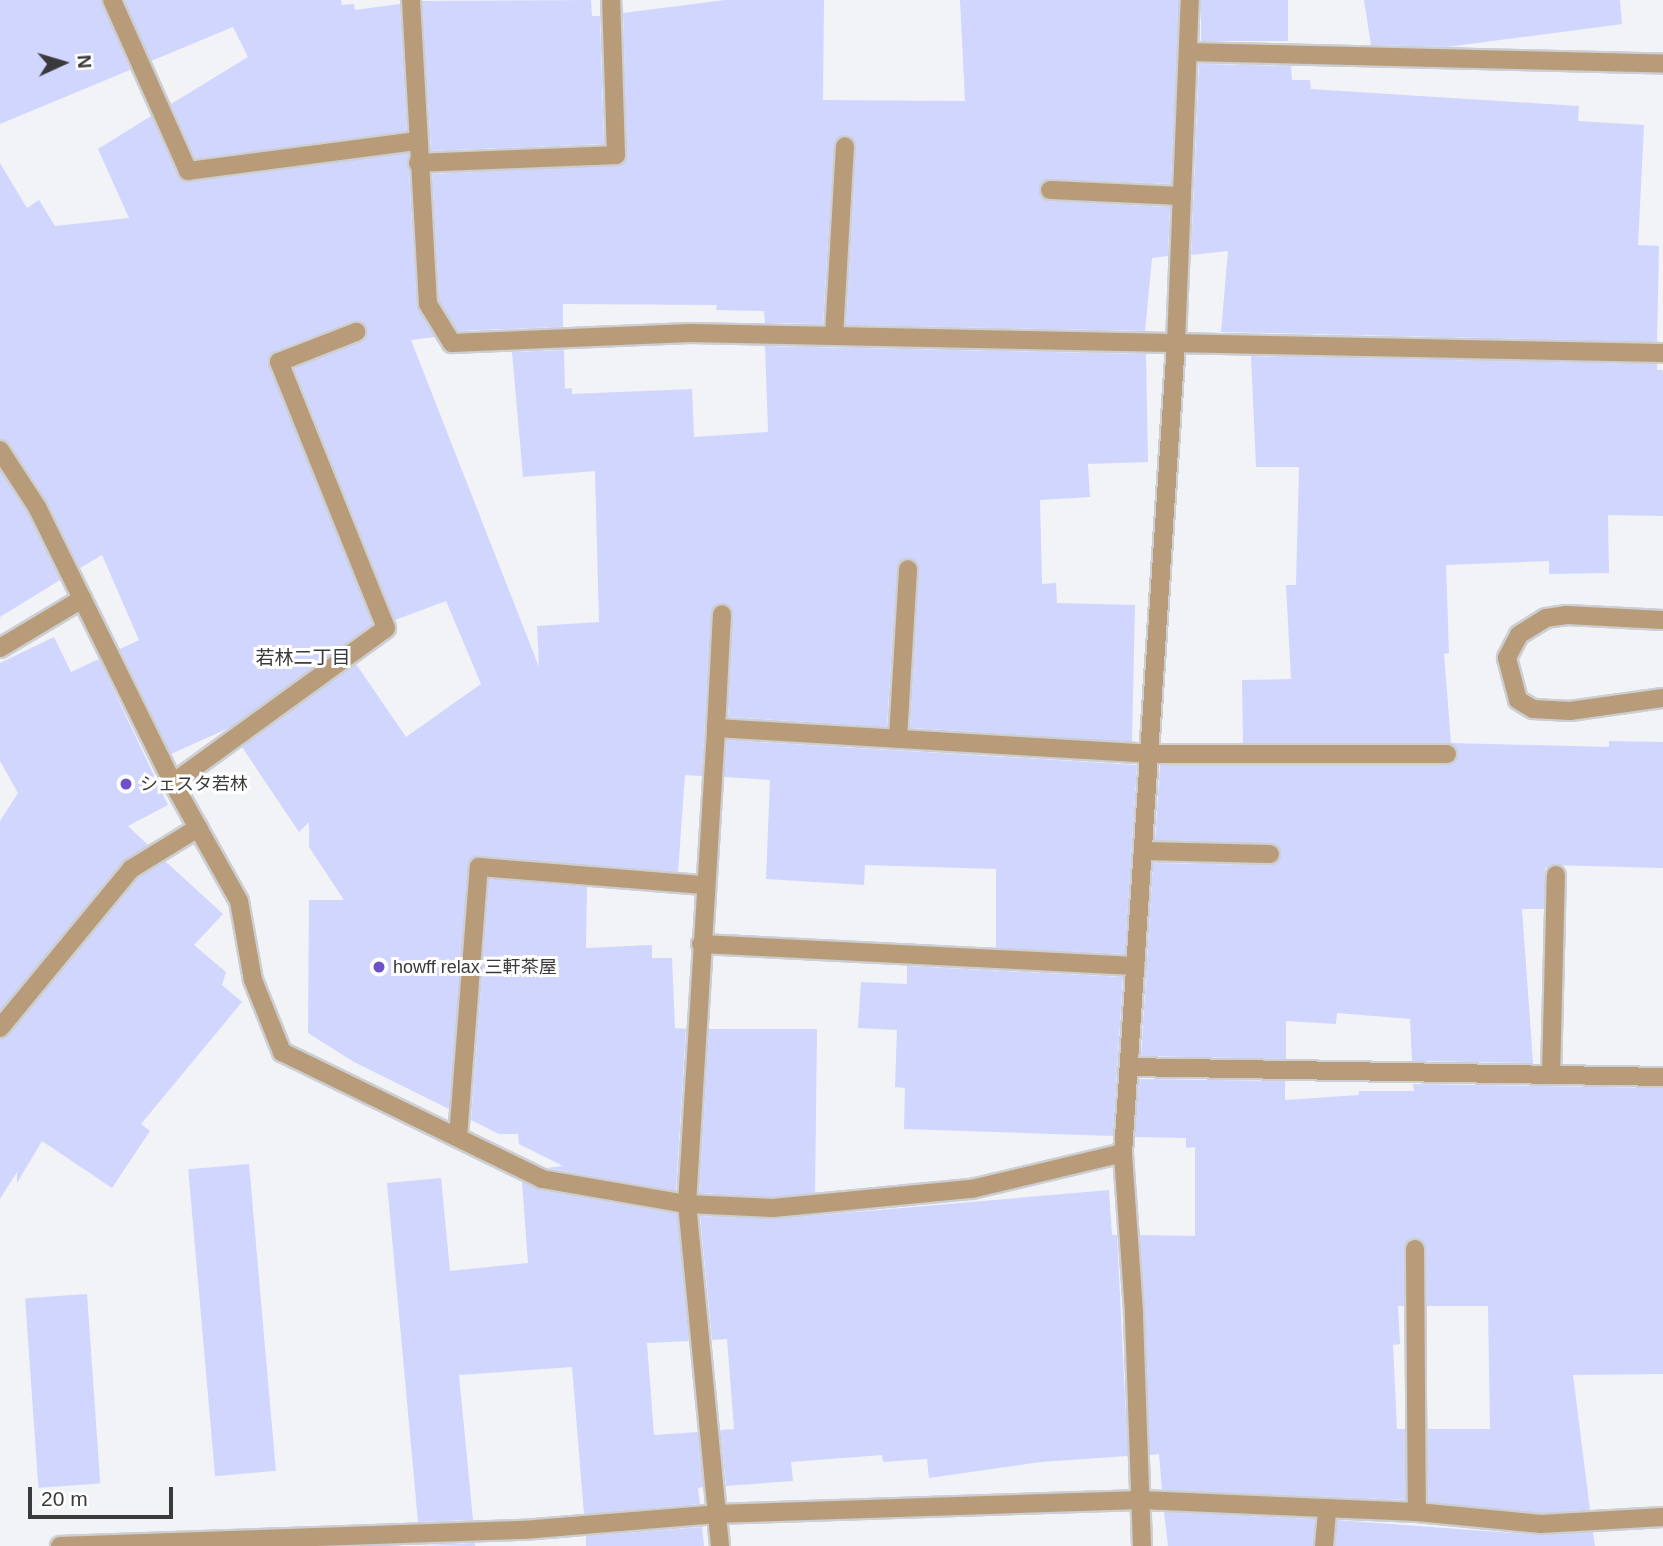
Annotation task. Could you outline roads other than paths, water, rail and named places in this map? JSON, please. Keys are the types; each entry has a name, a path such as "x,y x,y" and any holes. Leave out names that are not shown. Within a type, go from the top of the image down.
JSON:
{"street":[{"path":"112,0 188,171 416,141"},
{"path":"411,0 416,141 428,304 452,343 690,332 1663,353"},
{"path":"418,163 616,155 611,0"},
{"path":"1142,1546 1123,1153 1176,342 1190,0"},
{"path":"1188,52 1663,64"},
{"path":"834,336 845,146"},
{"path":"1050,190 1182,196"},
{"path":"173,783 386,628 279,362 356,332"},
{"path":"0,450 37,508 173,783 239,901 253,980 282,1052 542,1179 687,1205 773,1208 972,1189 1123,1153"},
{"path":"898,738 908,569"},
{"path":"0,648 82,599"},
{"path":"720,1546 687,1205 722,614"},
{"path":"1663,620 1567,615 1546,618 1520,635 1507,659 1518,700 1533,709 1570,711 1663,698"},
{"path":"716,728 1149,754 1447,754"},
{"path":"0,1028 131,869 198,828"},
{"path":"1143,851 1270,854"},
{"path":"458,1137 479,867 704,885"},
{"path":"1551,1074 1556,875"},
{"path":"701,944 1135,966"},
{"path":"1129,1067 1663,1077"},
{"path":"1415,1249 1417,1512"},
{"path":"60,1546 523,1538 716,1514 1141,1500 1417,1512 1541,1524 1663,1517"},
{"path":"1324,1546 1326,1508"}],"place":[{"name":"シェスタ若林","path":"126,784"},
{"name":"howff relax 三軒茶屋","path":"379,967"}],"district":[{"name":"若林二丁目","path":"303,658"}]}
